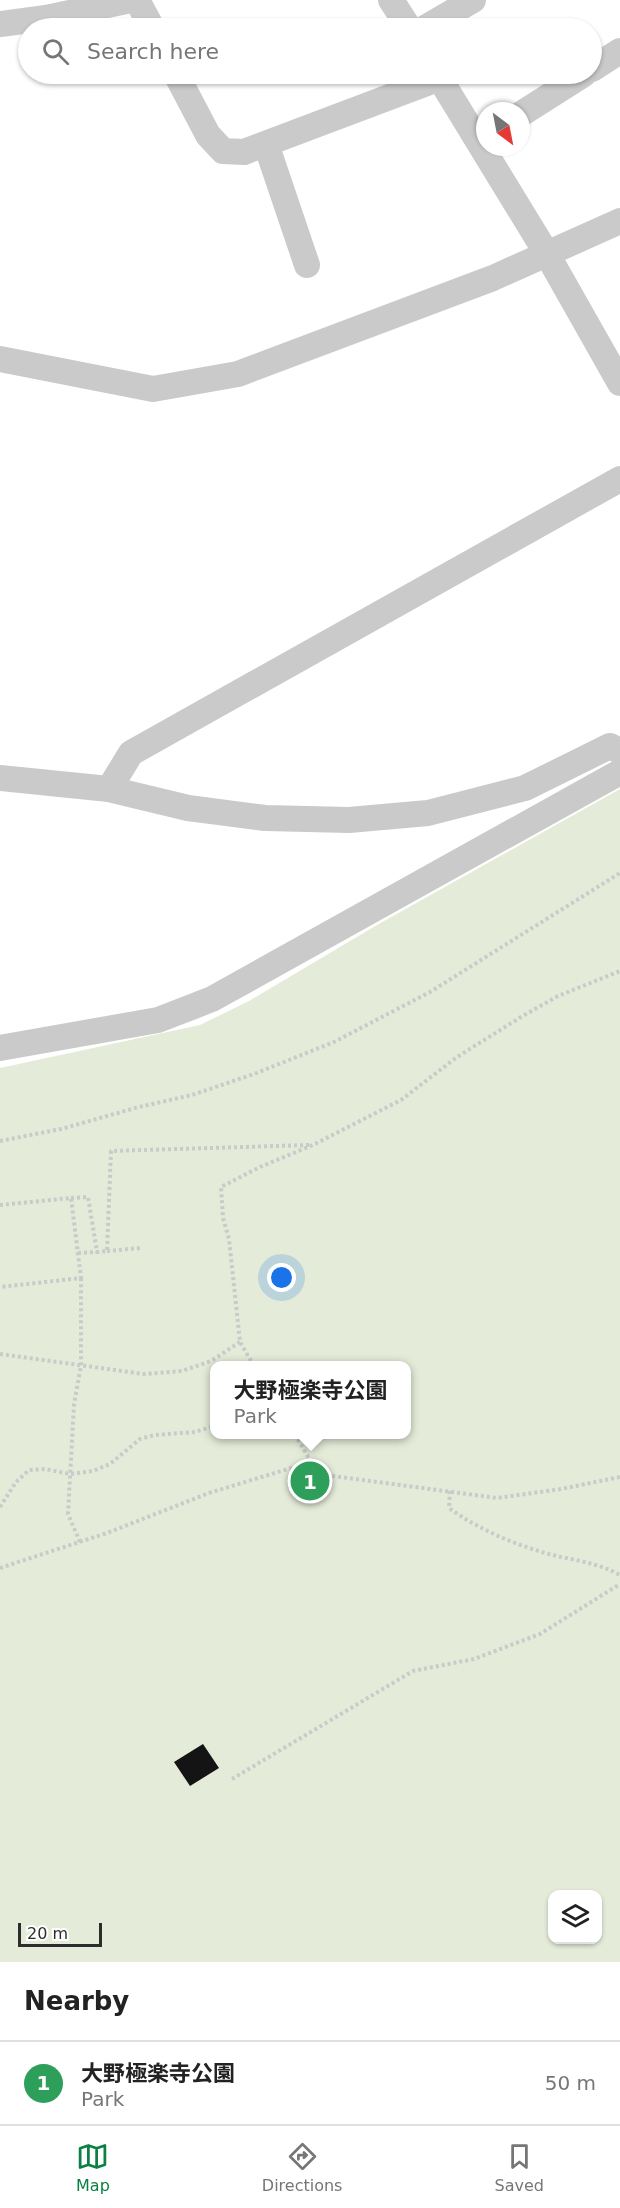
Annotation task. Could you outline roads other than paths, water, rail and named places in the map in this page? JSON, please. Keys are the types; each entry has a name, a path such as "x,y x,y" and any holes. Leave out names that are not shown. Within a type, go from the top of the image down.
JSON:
{"street":[{"path":"46,18 130,0"},
{"path":"137,0 147,18"},
{"path":"391,0 403,18"},
{"path":"442,18 473,0"},
{"path":"0,24 18,22"},
{"path":"602,62 620,51"},
{"path":"181,84 208,135 223,151 244,152 419,84"},
{"path":"444,84 476,130"},
{"path":"530,108 568,84"},
{"path":"266,144 307,265"},
{"path":"492,156 620,383"},
{"path":"0,359 153,389 226,376 248,370 493,278 620,220"},
{"path":"109,789 131,753 620,479"},
{"path":"0,778 109,789 188,808 265,818 350,820 428,813 525,788 610,746 620,751"},
{"path":"0,1048 158,1020 212,999 620,772"}],"place":[{"name":"大野極楽寺公園","path":"310,1481"}]}
